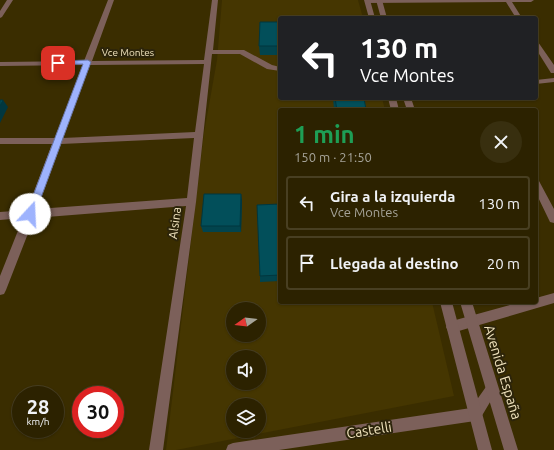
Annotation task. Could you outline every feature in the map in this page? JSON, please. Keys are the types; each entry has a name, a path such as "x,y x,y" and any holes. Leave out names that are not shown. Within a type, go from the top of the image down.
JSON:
{"street":[{"path":"0,16 10,0"},
{"path":"0,290 111,0"},
{"name":"Alsina","path":"156,450 191,202 215,0"},
{"path":"508,0 518,16"},
{"path":"372,16 368,1 531,0"},
{"path":"379,1 383,16"},
{"path":"538,46 554,71"},
{"name":"Vce Montes","path":"0,64 208,57 241,52 270,67 278,69"},
{"path":"538,82 554,80"},
{"path":"0,141 57,141 199,135"},
{"path":"538,188 554,219"},
{"path":"0,216 191,202"},
{"path":"538,302 554,298"},
{"path":"446,304 485,450"},
{"name":"Avenida España","path":"467,304 511,450"},
{"path":"452,327 533,304"},
{"path":"475,414 492,388"},
{"name":"Castelli","path":"233,450 475,414"}],"shaded area":[{"path":"222,0 358,0 362,16 278,16 278,100 382,100 384,108 278,108 278,304 432,304 454,396 266,433 266,398 226,398 226,438 238,438 176,450 166,450 204,133 217,60"}],"building":[{"path":"260,22 278,22 278,46 259,46"},
{"path":"335,100 364,100 366,108 337,108"},
{"path":"204,194 241,194 240,226 201,226"},
{"path":"278,204 278,275 260,276 257,205"}],"route":[{"path":"30,214 88,62 58,63"}]}
